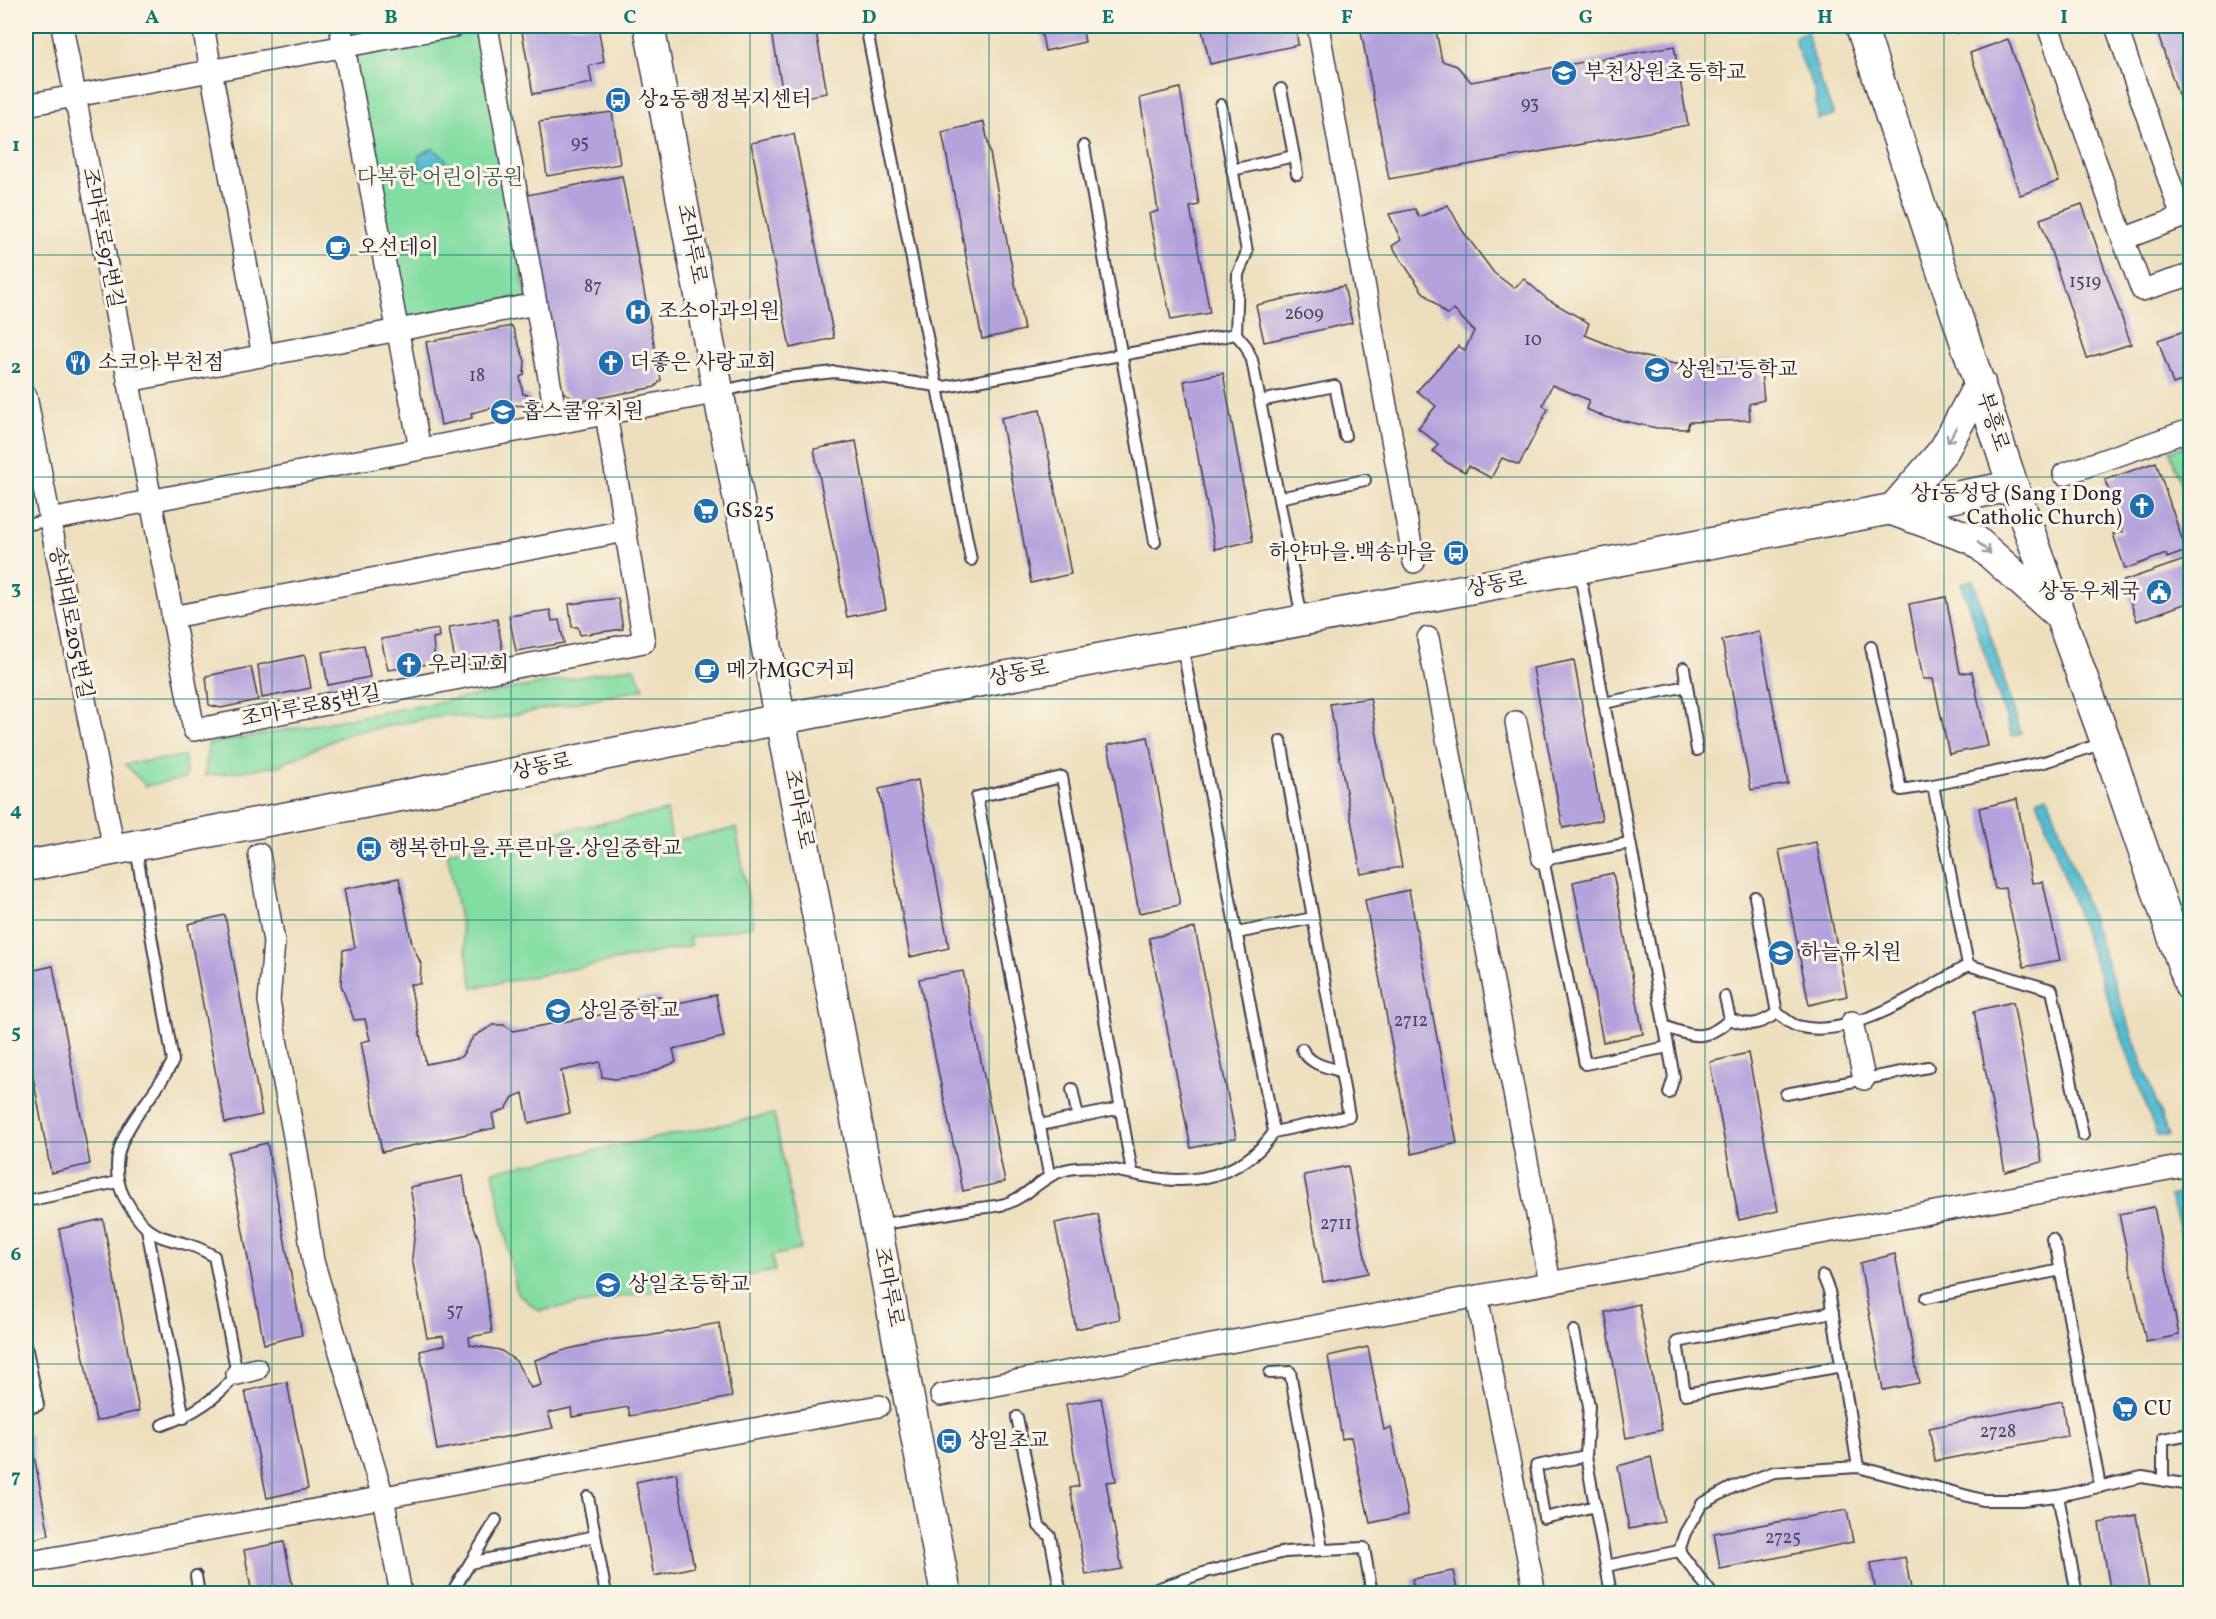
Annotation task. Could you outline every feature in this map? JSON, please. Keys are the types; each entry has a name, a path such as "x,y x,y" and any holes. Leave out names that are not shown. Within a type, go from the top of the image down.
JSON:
{"street":[{"name":"조마루로97번길","path":"62,26 150,501"},
{"path":"203,26 263,356"},
{"path":"26,105 211,70 342,36 454,26"},
{"path":"487,26 557,423"},
{"name":"조마루로","path":"650,26 946,1593"},
{"path":"1318,26 1414,562"},
{"name":"부흥로","path":"1861,26 2013,486 2106,742 2190,986"},
{"path":"2048,26 2142,290 2190,275"},
{"path":"2116,26 2186,216 2123,239"},
{"path":"342,36 420,449"},
{"path":"128,381 536,304"},
{"path":"1980,383 1944,450 1892,510 1975,540 2060,616"},
{"path":"50,520 719,392"},
{"name":"송내대로205번길","path":"26,396 50,520 125,847"},
{"name":"조마루로85번길","path":"150,501 194,730 644,642 606,414"},
{"path":"2064,474 2190,430"},
{"name":"상동로","path":"26,866 411,794 781,718 2013,486"},
{"path":"172,616 625,531"},
{"path":"1428,638 1550,1283"},
{"path":"1516,722 1543,859"},
{"path":"259,854 274,942 269,1001 297,1153 313,1261 383,1497 401,1593"},
{"path":"1852,1023 1864,1079"},
{"path":"941,1395 2190,1166"},
{"path":"1477,1296 1535,1593"},
{"path":"26,1563 879,1406"}],"lane":[{"path":"883,26 867,27 971,560"},
{"path":"1281,89 1297,174"},
{"path":"1221,105 1247,252 1238,274 1236,334 1246,346 1252,360 1303,621"},
{"path":"1084,146 1155,542"},
{"path":"1232,170 1294,156"},
{"path":"719,392 778,378 835,372 937,387 1236,334"},
{"path":"1260,401 1335,386 1345,436"},
{"path":"1278,498 1365,480"},
{"path":"26,525 50,520"},
{"path":"1579,569 1674,1077 1669,1093"},
{"path":"1182,644 1274,1132"},
{"path":"1872,647 1901,790 2044,762 2106,742"},
{"path":"1684,668 1697,750"},
{"path":"1604,703 1687,687"},
{"path":"876,1226 1008,1203 1049,1174 1077,1168 1132,1172 1161,1179 1188,1180 1213,1176 1237,1166 1263,1148 1274,1132 1349,1116 1281,741"},
{"path":"1049,1174 977,797 1062,777 1132,1172"},
{"path":"1933,785 1968,965"},
{"path":"1630,843 1543,859 1586,1064 1668,1047"},
{"path":"125,847 173,1061 163,1082 126,1130 116,1158 118,1182 128,1206 147,1229 167,1240 190,1245 214,1256 247,1371 212,1400 184,1418 162,1425"},
{"path":"1755,897 1777,1013 1796,1026 1824,1027 1852,1023 1902,1004 1968,965 2052,990 2083,1135"},
{"path":"1237,933 1313,918"},
{"path":"1725,997 1730,1019"},
{"path":"1730,1019 1748,1026 1762,1023 1777,1013"},
{"path":"1664,1026 1689,1036 1705,1036 1718,1030 1730,1019"},
{"path":"1302,1049 1305,1056 1321,1066 1341,1071"},
{"path":"1786,1094 1928,1067"},
{"path":"1072,1089 1078,1117"},
{"path":"1040,1125 1121,1108"},
{"path":"26,1201 118,1182"},
{"path":"147,1229 184,1418"},
{"path":"2052,1239 2061,1270 2100,1487"},
{"path":"1926,1298 2061,1270"},
{"path":"1823,1276 1833,1312 1858,1467"},
{"path":"1833,1312 1677,1342 1685,1394 1842,1366"},
{"path":"1574,1331 1589,1406 1586,1456 1611,1593"},
{"path":"26,1345 38,1405 26,1408"},
{"path":"1270,1373 1290,1372 1322,1549"},
{"path":"1017,1417 1039,1526 1050,1536 1061,1593"},
{"path":"2163,1479 2163,1439 2190,1434"},
{"path":"1586,1456 1536,1466 1544,1518 1596,1506"},
{"path":"1679,1551 1685,1533 1702,1504 1733,1487 1774,1472 1858,1467 1983,1500 2021,1500 2058,1496 2142,1478 2163,1479 2190,1485"},
{"path":"2058,1496 2077,1593"},
{"path":"588,1497 606,1593"},
{"path":"451,1593 496,1520"},
{"path":"470,1563 595,1536"},
{"path":"1142,1593 1285,1552 1364,1548 1372,1593"},
{"path":"1606,1566 1679,1551"},
{"path":"1679,1551 1712,1593"},
{"path":"196,1576 198,1593"},
{"path":"1176,1582 1179,1593"}],"green space":[{"name":"다복한 어린이공원","path":"476,31 527,300 404,324 353,56"},
{"path":"2190,444 2190,514 2170,451"},
{"path":"633,667 644,689 485,721 446,715 347,734 278,766 205,776 208,744"},
{"path":"185,756 186,778 146,786 125,764"},
{"path":"667,811 672,841 736,828 753,926 689,938 691,946 473,988 447,852"},
{"path":"774,1114 801,1249 772,1256 775,1271 539,1311 517,1293 493,1171"}],"water":[{"path":"1807,32 1820,80 1834,114 1831,117 1818,119 1815,92 1796,46 1795,37"},
{"path":"433,148 446,159 444,173 430,179 419,168 419,155"},
{"path":"1973,580 2021,733 2012,736 1961,583"},
{"path":"2048,796 2168,1136 2157,1136 2037,800"},
{"path":"2185,1193 2190,1213 2190,1262 2170,1196"}],"building":[{"path":"521,26 598,26 604,62 589,66 592,83 533,94"},
{"path":"771,26 815,26 827,93 784,101"},
{"path":"1040,26 1082,26 1085,42 1045,51"},
{"path":"1201,26 1296,26 1298,45 1210,64"},
{"path":"1360,26 1435,26 1442,61 1457,66 1471,82 1674,46 1688,125 1389,179"},
{"path":"1954,26 1978,26 1957,33"},
{"path":"2155,26 2190,26 2190,130"},
{"path":"2008,39 2059,181 2020,195 1970,53"},
{"path":"1180,88 1199,205 1190,207 1210,313 1171,320 1149,214 1158,211 1140,98"},
{"path":"612,112 620,164 547,176 539,122"},
{"path":"984,122 1024,330 982,339 942,132"},
{"path":"794,134 834,338 790,348 751,143"},
{"path":"622,176 661,380 655,387 578,402 562,391 527,195"},
{"path":"2082,204 2131,344 2087,358 2040,219"},
{"path":"1448,205 1462,230 1494,273 1514,288 1524,279 1547,299 1589,323 1585,335 1629,353 1675,364 1746,363 1749,372 1761,372 1764,400 1749,404 1750,420 1689,422 1687,429 1657,428 1605,417 1586,409 1589,400 1552,385 1543,405 1548,409 1519,465 1502,458 1491,478 1469,466 1465,472 1448,463 1433,451 1438,444 1418,428 1436,406 1417,391 1458,346 1465,350 1474,331 1454,310 1447,315 1422,291 1392,246 1401,240 1389,214 1415,209 1419,217"},
{"path":"1344,286 1352,323 1264,342 1256,305"},
{"path":"512,326 525,361 524,375 520,377 523,394 529,395 533,406 504,405 471,413 472,418 441,425 426,342"},
{"path":"2190,329 2190,378 2173,384 2158,340"},
{"path":"1223,373 1253,541 1215,549 1184,381"},
{"path":"1040,410 1071,574 1031,583 1001,418"},
{"path":"856,441 886,609 847,617 814,449"},
{"name":"상1동성당 (Sang 1 Dong Catholic Church)","path":"2156,462 2186,551 2167,558 2166,554 2125,569 2113,534 2123,532 2105,480"},
{"name":"상동우체국","path":"2190,558 2190,602 2137,621 2123,581"},
{"path":"1946,597 1960,673 1972,672 1988,746 1949,754 1933,679 1923,679 1909,604"},
{"path":"618,598 623,629 580,635 578,627 572,627 569,604"},
{"path":"550,610 552,621 559,620 564,643 516,651 509,616"},
{"path":"497,619 503,653 455,662 449,627"},
{"path":"438,629 439,637 433,638 435,663 388,670 381,639"},
{"path":"1759,631 1788,784 1751,790 1722,640"},
{"path":"364,645 370,677 328,685 322,652"},
{"path":"305,655 311,688 262,698 258,665"},
{"path":"1574,660 1602,820 1563,828 1533,668"},
{"path":"251,667 258,700 221,708 209,705 206,676"},
{"path":"1370,698 1402,867 1361,874 1330,704"},
{"path":"1148,737 1180,905 1139,913 1108,745"},
{"path":"26,758 31,785 26,787"},
{"path":"918,780 949,948 910,957 879,789"},
{"path":"2017,799 2032,883 2043,882 2060,960 2024,967 2005,888 1995,889 1979,808"},
{"path":"1816,842 1847,996 1809,1005 1779,850"},
{"path":"1613,873 1643,1034 1603,1042 1573,882"},
{"path":"399,878 412,944 421,964 420,984 410,984 426,1064 461,1057 473,1037 493,1025 504,1025 513,1031 639,1008 636,999 648,997 660,996 664,1006 716,995 724,1037 673,1049 676,1062 642,1076 615,1079 602,1077 600,1062 561,1071 570,1113 529,1123 523,1093 513,1097 506,1109 492,1114 495,1128 382,1152 361,1042 370,1040 365,1019 354,1020 341,985 343,950 355,948 344,889"},
{"path":"1409,890 1457,1143 1412,1154 1365,900"},
{"path":"225,915 262,1115 225,1123 188,924"},
{"path":"1195,928 1236,1138 1191,1148 1149,938"},
{"path":"53,966 90,1164 51,1173 26,1039 26,972"},
{"path":"963,971 1005,1182 963,1191 919,979"},
{"path":"2013,1002 2042,1162 2005,1172 1974,1011"},
{"path":"1748,1053 1778,1211 1739,1220 1710,1062"},
{"path":"267,1143 302,1335 264,1344 228,1152"},
{"path":"1348,1166 1368,1273 1323,1282 1304,1175"},
{"path":"463,1176 469,1212 480,1243 492,1333 469,1337 470,1345 500,1350 516,1361 531,1388 541,1385 535,1360 568,1349 615,1339 648,1336 719,1323 732,1397 630,1416 628,1407 572,1417 571,1408 548,1413 553,1428 437,1450 420,1351 445,1345 443,1336 427,1338 412,1258 416,1220 410,1187"},
{"path":"2154,1207 2179,1335 2146,1342 2119,1214"},
{"path":"1098,1214 1120,1319 1076,1329 1055,1223"},
{"path":"103,1219 139,1411 96,1421 59,1229"},
{"path":"1895,1254 1919,1383 1883,1390 1860,1263"},
{"path":"1639,1304 1662,1430 1626,1438 1605,1312"},
{"path":"1368,1347 1384,1430 1391,1427 1408,1515 1370,1523 1351,1437 1342,1439 1328,1356"},
{"path":"287,1382 308,1489 267,1498 245,1391"},
{"path":"1101,1398 1116,1481 1106,1482 1122,1569 1086,1575 1070,1488 1079,1486 1066,1404"},
{"path":"2062,1401 2067,1436 1935,1461 1929,1428"},
{"path":"30,1434 49,1535 26,1541 26,1435"},
{"path":"1651,1457 1664,1522 1629,1529 1618,1466"},
{"path":"676,1473 694,1567 654,1576 636,1482"},
{"path":"1847,1510 1853,1542 1720,1569 1714,1533"},
{"path":"2136,1515 2150,1594 2111,1594 2099,1523"},
{"path":"284,1542 294,1594 252,1594 244,1550"},
{"path":"1905,1557 1912,1594 1876,1594 1871,1563"},
{"path":"1453,1571 1458,1594 1415,1594 1412,1579"},
{"path":"33,1587 34,1594 26,1594 26,1589"}],"place":[{"name":"부천상원초등학교","path":"1564,73"},
{"name":"상2동행정복지센터","path":"618,100"},
{"name":"오선데이","path":"338,248"},
{"name":"조소아과의원","path":"638,312"},
{"name":"소코아 부천점","path":"78,363"},
{"name":"더좋은 사랑교회","path":"611,363"},
{"name":"상원고등학교","path":"1657,370"},
{"name":"홉스쿨유치원","path":"503,412"},
{"name":"상1동성당 (Sang 1 Dong Catholic Church)","path":"2142,506"},
{"name":"GS25","path":"706,511"},
{"name":"하얀마을.백송마을","path":"1456,553"},
{"name":"상동우체국","path":"2159,592"},
{"name":"우리교회","path":"409,665"},
{"name":"메가MGC커피","path":"707,671"},
{"name":"행복한마을.푸른마을.상일중학교","path":"369,849"},
{"name":"하늘유치원","path":"1781,953"},
{"name":"상일중학교","path":"558,1011"},
{"name":"상일초등학교","path":"608,1285"},
{"name":"CU","path":"2125,1409"},
{"name":"상일초교","path":"949,1441"}]}
